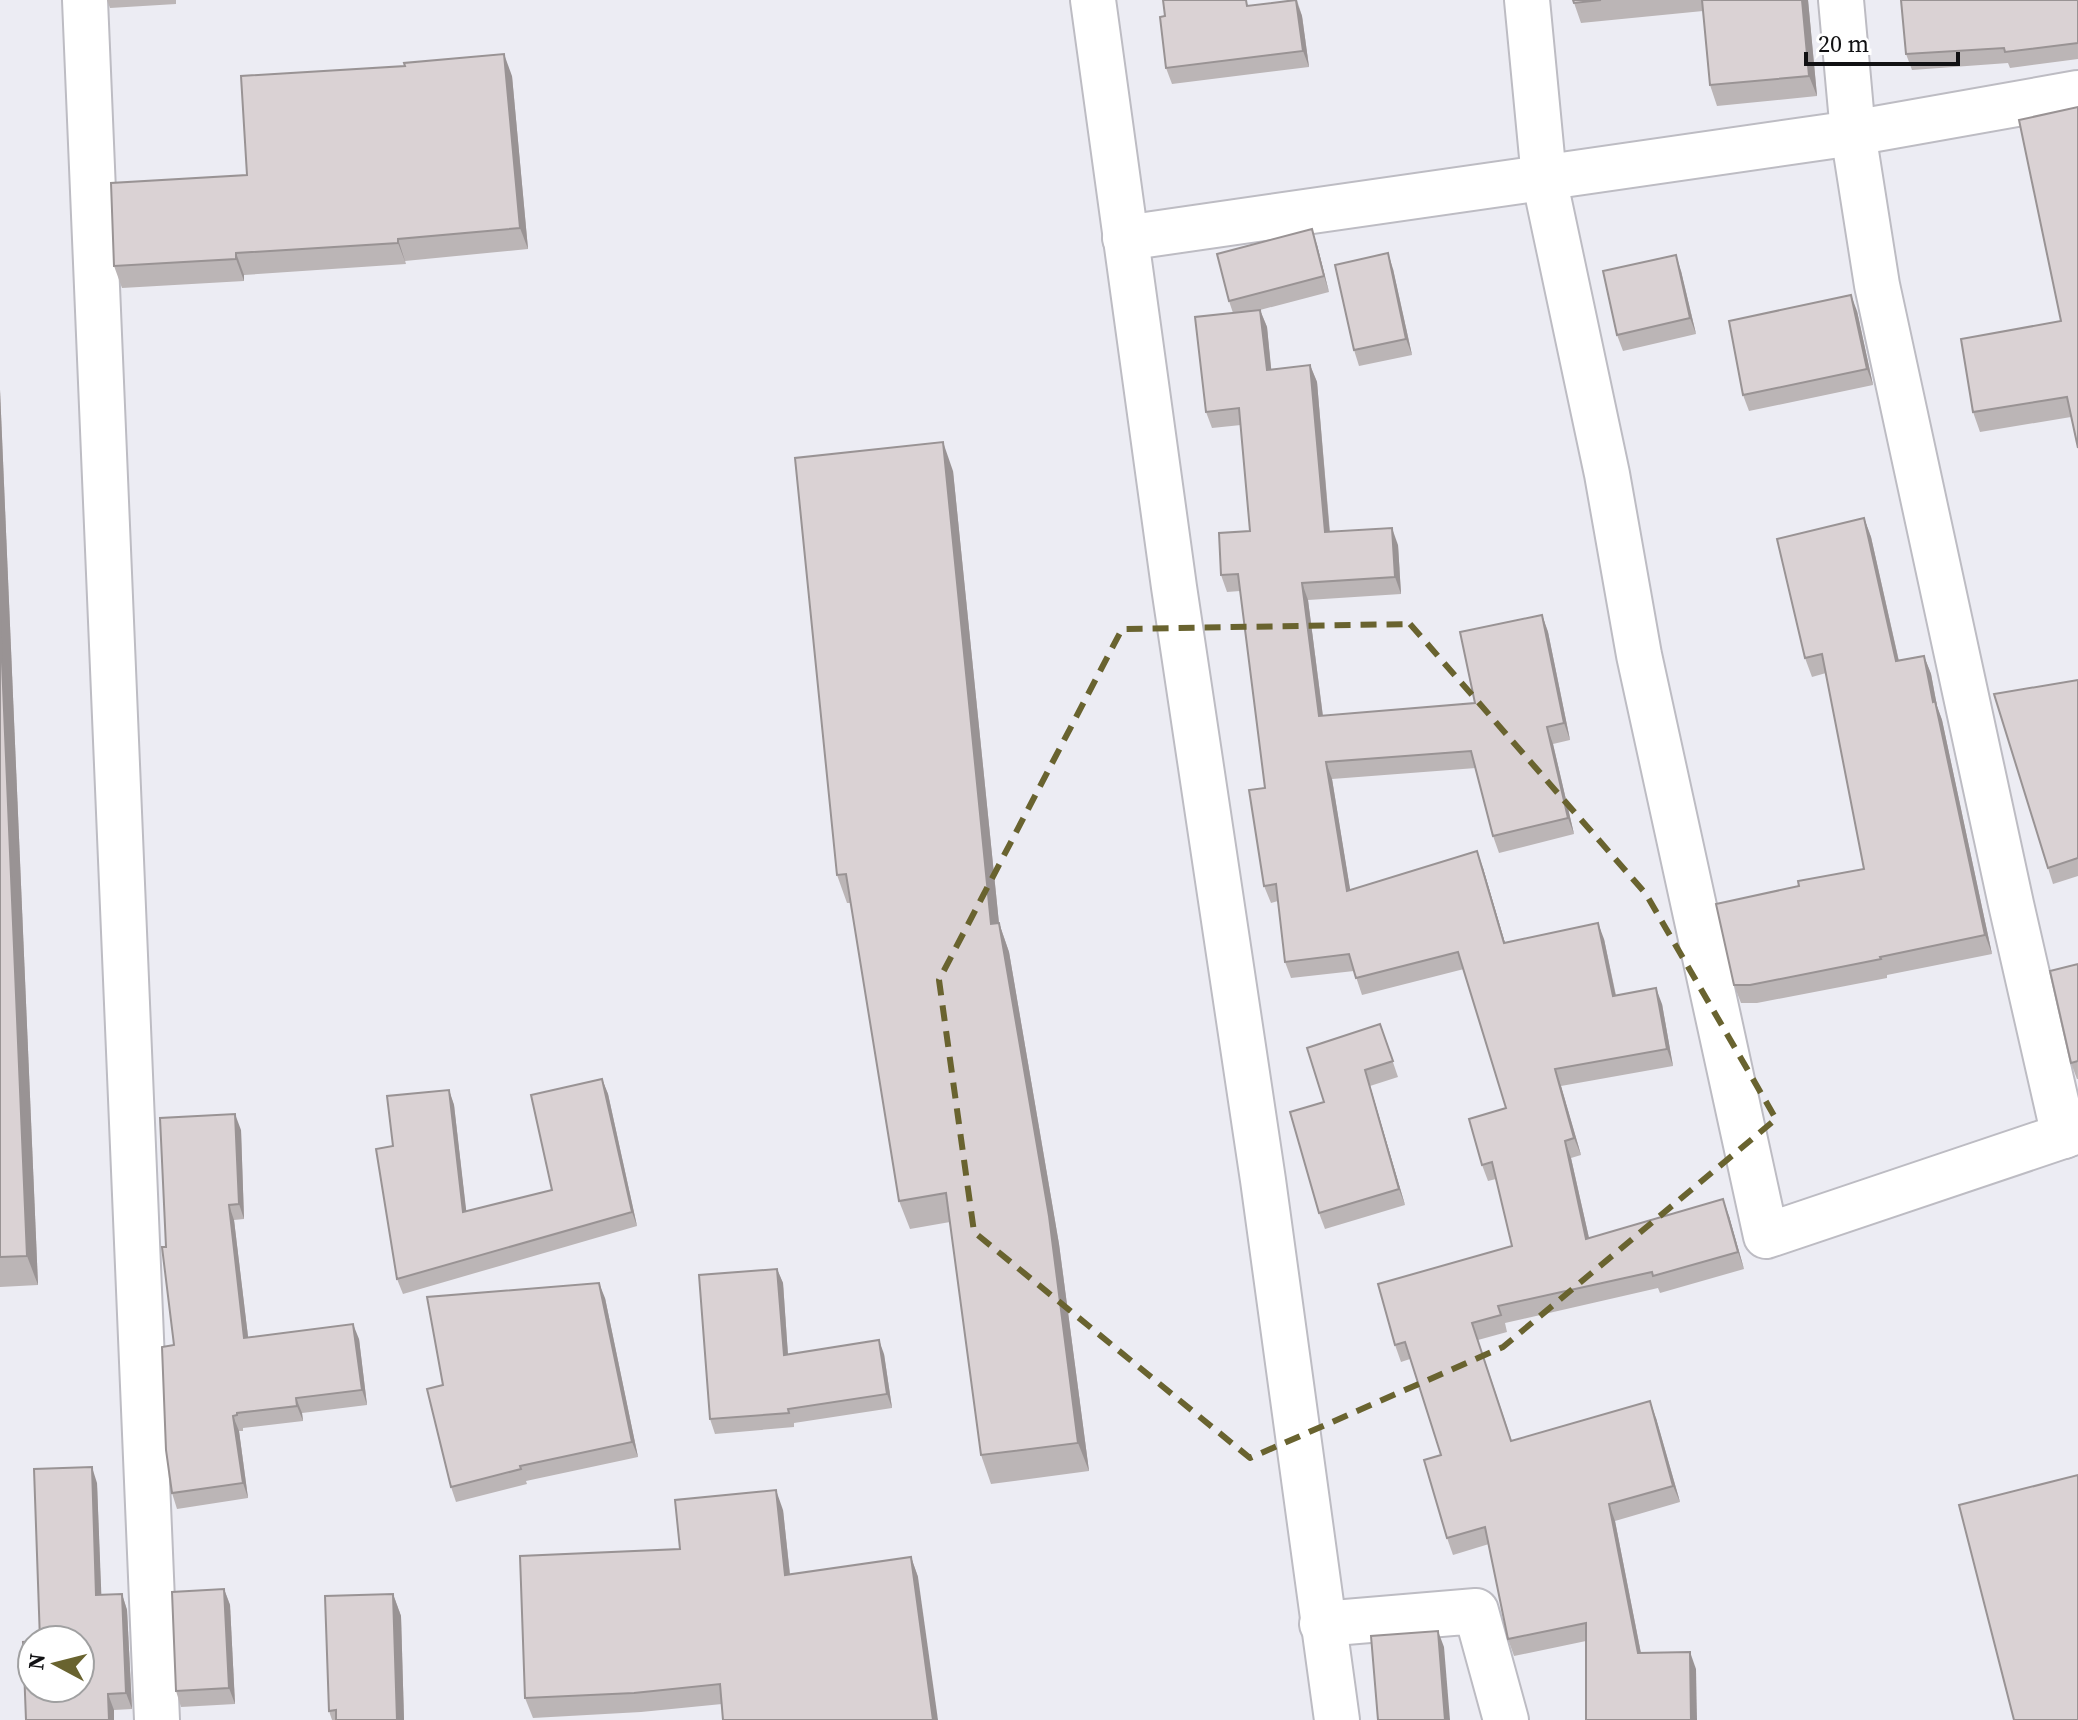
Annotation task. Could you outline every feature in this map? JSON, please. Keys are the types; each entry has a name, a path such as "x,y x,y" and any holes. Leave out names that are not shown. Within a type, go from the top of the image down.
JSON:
{"street":[{"path":"85,0 157,1720"},
{"path":"1093,0 1174,587 1263,1180 1337,1720"},
{"path":"1527,0 1544,178 1607,474 1639,655 1766,1236 2071,1133 2011,904 1880,301 1853,133 1841,0"},
{"path":"1125,238 1853,133 2078,93"},
{"path":"1322,1624 1476,1611 1506,1720"}],"highlighted area":[{"path":"1410,624 1646,894 1776,1119 1503,1347 1250,1458 974,1232 939,980 1122,629"}],"building":[{"path":"1163,0 1246,0 1247,6 1296,0 1303,51 1166,68 1160,17 1165,16"},
{"path":"1573,0 1601,0 1574,3"},
{"path":"1702,0 1802,0 1809,76 1710,85"},
{"path":"1901,0 2078,0 2078,43 2005,52 2004,48 1906,54"},
{"path":"504,54 520,228 398,239 398,243 236,253 236,259 114,266 111,183 247,175 241,76 405,66 404,63"},
{"path":"2078,107 2078,448 2067,397 1973,412 1961,339 2061,321 2019,120"},
{"path":"1312,229 1324,276 1229,301 1217,254"},
{"path":"1388,253 1406,339 1354,350 1335,265"},
{"path":"1676,255 1690,318 1617,335 1603,271"},
{"path":"1851,295 1867,369 1743,395 1729,321"},
{"path":"1260,310 1267,370 1310,365 1325,532 1392,528 1395,577 1302,583 1319,716 1475,703 1460,632 1542,615 1564,723 1547,727 1568,818 1493,836 1471,751 1326,762 1347,891 1477,851 1504,943 1598,923 1613,996 1656,988 1667,1049 1555,1069 1574,1138 1565,1141 1586,1239 1723,1199 1738,1252 1653,1276 1652,1272 1498,1306 1501,1315 1472,1323 1511,1441 1650,1401 1673,1486 1609,1504 1638,1653 1690,1652 1691,1720 1586,1720 1586,1623 1508,1639 1485,1527 1447,1538 1424,1460 1441,1455 1405,1342 1395,1345 1378,1284 1512,1246 1492,1162 1482,1165 1469,1119 1506,1108 1458,952 1356,978 1349,954 1285,962 1276,884 1264,886 1249,790 1265,788 1238,574 1221,575 1219,533 1250,531 1239,408 1206,412 1195,317"},
{"path":"943,442 991,924 999,923 1049,1216 1078,1443 981,1455 946,1193 899,1201 846,874 837,875 795,458"},
{"path":"1864,518 1896,661 1924,656 1985,935 1881,959 1750,985 1734,985 1716,904 1799,886 1798,881 1864,869 1822,654 1805,658 1777,539"},
{"path":"0,615 27,1256 0,1257"},
{"path":"2078,680 2078,858 2048,868 1994,694"},
{"path":"2078,964 2078,1061 2071,1063 2050,971"},
{"path":"1380,1024 1393,1061 1365,1070 1399,1189 1319,1213 1290,1112 1324,1102 1307,1048"},
{"path":"602,1079 632,1212 397,1279 376,1149 393,1146 387,1096 449,1090 463,1212 552,1190 531,1095"},
{"path":"235,1114 239,1204 229,1205 244,1338 353,1324 362,1390 296,1398 297,1406 237,1413 233,1416 243,1483 172,1493 166,1450 162,1347 174,1345 162,1247 166,1247 160,1118"},
{"path":"777,1269 784,1355 879,1340 887,1394 788,1409 789,1413 710,1419 699,1275"},
{"path":"599,1283 632,1442 520,1466 521,1469 451,1487 427,1389 443,1385 427,1297"},
{"path":"92,1467 96,1595 122,1594 126,1693 108,1694 109,1720 26,1720 25,1704 96,1704 96,1624 39,1624 34,1469"},
{"path":"2078,1475 2078,1720 2014,1720 1959,1505"},
{"path":"776,1490 785,1575 911,1557 933,1720 723,1720 720,1684 634,1693 525,1698 520,1556 680,1549 675,1500"},
{"path":"224,1589 229,1688 176,1691 172,1592"},
{"path":"393,1594 397,1720 336,1720 336,1710 329,1711 325,1596"},
{"path":"1438,1631 1445,1720 1378,1720 1371,1636"}]}
